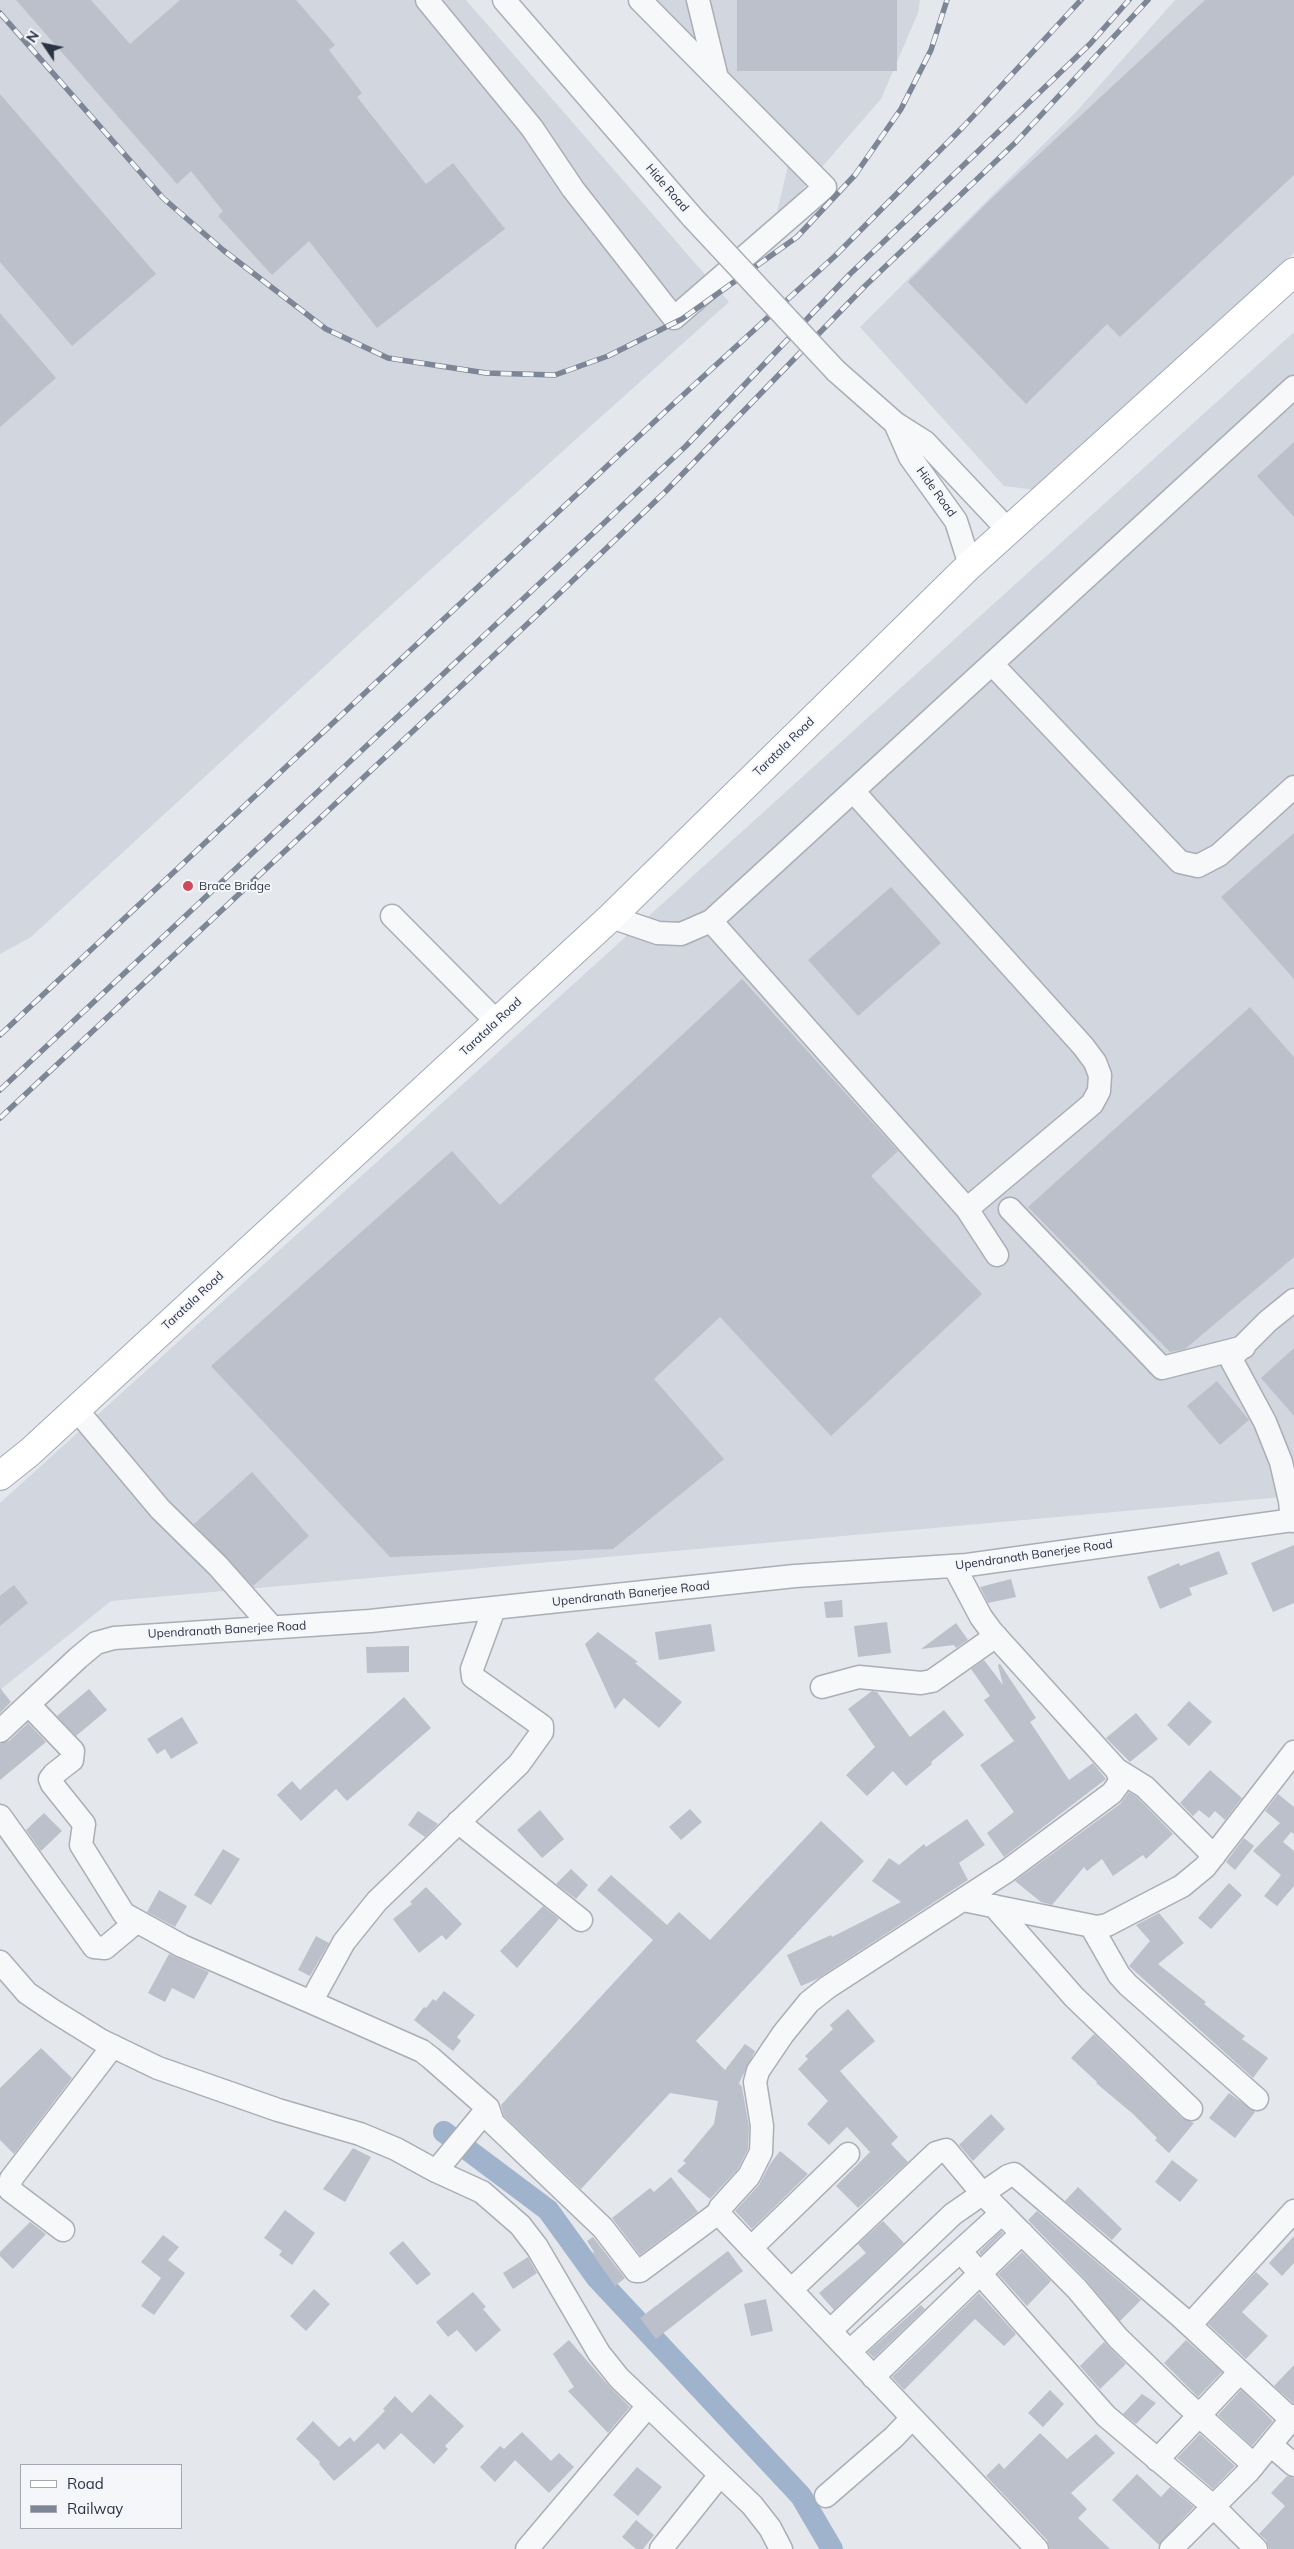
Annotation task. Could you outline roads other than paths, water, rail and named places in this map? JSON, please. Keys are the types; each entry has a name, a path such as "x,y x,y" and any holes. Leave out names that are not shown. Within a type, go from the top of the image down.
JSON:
{"main road":[{"name":"Taratala Road","path":"0,1476 76,1409 611,916 970,565 1294,272"}],"street":[{"path":"427,0 532,128 572,189 674,318 825,187 640,0"},
{"name":"Hide Road","path":"504,0 692,218 836,371 895,422 925,442 1008,530"},
{"path":"698,0 717,78"},
{"path":"611,916 658,933 681,934 712,921 1294,387"},
{"name":"Hide Road","path":"895,422 910,457 956,521 970,565"},
{"path":"992,664 1180,862 1198,866 1219,855 1294,787"},
{"path":"853,791 1083,1046 1095,1062 1100,1075 1099,1091 1092,1104 967,1209"},
{"path":"392,916 497,1022"},
{"path":"712,921 967,1209 997,1254"},
{"path":"1010,1209 1162,1368 1244,1347"},
{"path":"1293,1521 1281,1462 1265,1422 1232,1361 1232,1357 1268,1321 1294,1300"},
{"path":"76,1409 160,1509 218,1566 272,1627"},
{"name":"Upendranath Banerjee Road","path":"0,1731 78,1658 96,1644 114,1638 370,1621 796,1576 954,1566 1293,1521"},
{"path":"29,1705 73,1751 72,1760 50,1779 84,1824 80,1845 124,1914 182,1946 422,2051 488,2108 493,2123 603,2228 636,2271 640,2271 718,2213 720,2208 749,2176 761,2152 762,2126 756,2077 783,2034 809,2002 828,1987 1007,1871 1112,1793 1120,1778 1116,1770 981,1617 954,1566"},
{"path":"311,2002 344,1942 377,1901 519,1764 543,1728 473,1677 472,1669 494,1609"},
{"path":"822,1687 859,1677 921,1683 932,1681 996,1636"},
{"path":"963,1900 1091,1926 1107,1925 1182,1886 1205,1867 1291,1762"},
{"path":"1116,1770 1145,1787 1214,1856"},
{"path":"0,1816 94,1948 105,1948 136,1922"},
{"path":"458,1822 581,1920"},
{"path":"994,1906 1074,1997 1191,2110"},
{"path":"1091,1926 1119,1975 1128,1985 1257,2099"},
{"path":"0,1962 27,1993 113,2046 158,2068 278,2110 360,2134 396,2149 436,2171 482,2192 520,2225 537,2247 599,2353 619,2378 752,2505 770,2528 781,2549"},
{"path":"63,2230 10,2190 11,2179 113,2046"},
{"path":"436,2171 488,2108"},
{"path":"791,2290 936,2153 946,2150 982,2193 1077,2289 1114,2334 1200,2417 1254,2465"},
{"path":"751,2248 848,2154"},
{"path":"830,2331 953,2214 982,2193 1014,2174 1190,2325 1293,2418 1254,2465 1171,2549"},
{"path":"1190,2325 1294,2211"},
{"path":"718,2213 1037,2549"},
{"path":"850,2351 1002,2213"},
{"path":"873,2377 1022,2233"},
{"path":"961,2252 1106,2416 1214,2507 1256,2549"},
{"path":"1157,2460 1200,2417 1240,2372"},
{"path":"527,2549 648,2406"},
{"path":"826,2496 894,2437 912,2418"},
{"path":"1272,2445 1294,2464"},
{"path":"661,2549 720,2474"}],"waterway":[{"path":"444,2132 548,2210 597,2278 801,2496 832,2549"}],"railway":[{"path":"0,13 163,198 223,250 326,329 388,358 486,373 555,375 608,356 682,319 797,237 855,175 901,109 931,50 947,0"},
{"path":"0,1035 669,408 835,256 964,126 1081,0"},
{"path":"0,1090 686,446 850,274 1090,44 1129,0"},
{"path":"0,1118 538,614 666,491 865,286 1016,142 1148,0"}],"place":[{"name":"Brace Bridge","path":"188,886"}]}
